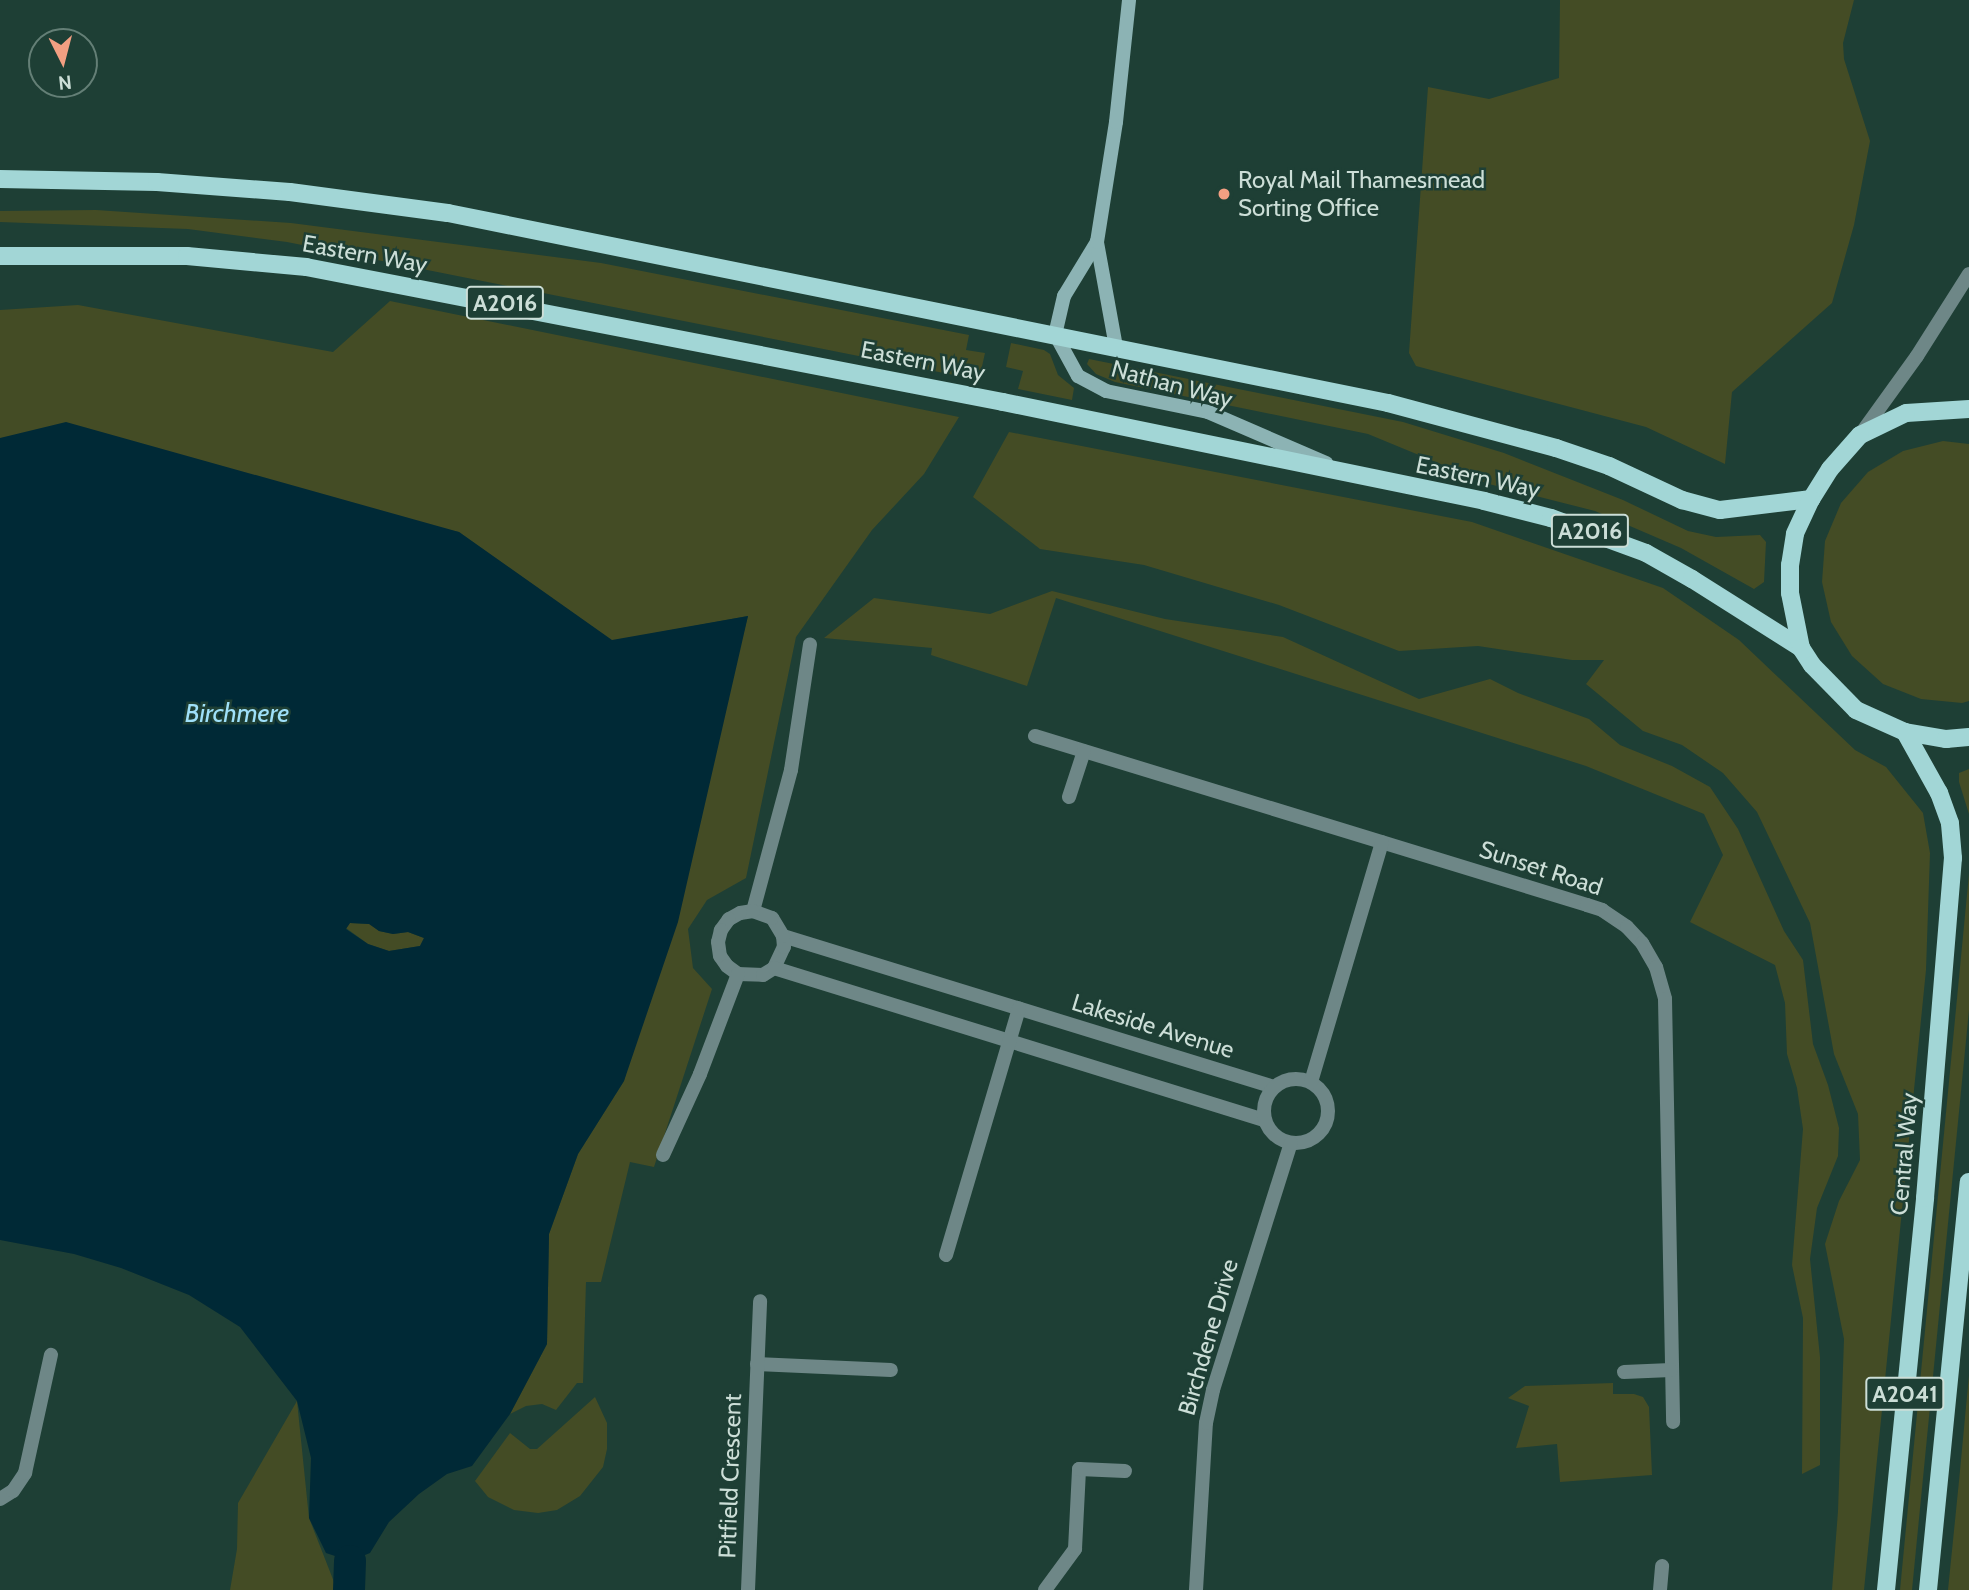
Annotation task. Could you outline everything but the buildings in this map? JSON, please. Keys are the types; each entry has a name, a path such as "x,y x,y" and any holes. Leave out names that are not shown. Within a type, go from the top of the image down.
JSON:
{"main road":[{"name":"Eastern Way","path":"0,179 157,182 277,191 448,213 1388,403 1495,429 1609,466 1682,500 1720,510 1811,499"},
{"name":"Eastern Way","path":"0,256 187,256 306,267 990,400 1484,501 1599,534 1646,553 1801,648"},
{"path":"1969,409 1906,413 1860,435 1830,469 1811,499 1795,534 1790,565 1790,593 1801,648 1812,665 1856,710 1905,732 1946,739 1969,737"},
{"name":"Central Way","path":"1886,1590 1924,1212 1953,858 1950,823 1939,793 1905,732"},
{"name":"A2041","path":"1928,1590 1969,1182"}],"street":[{"name":"Nathan Way","path":"1116,347 1097,242 1116,122 1129,0"},
{"name":"Nathan Way","path":"1097,242 1064,296 1055,334 1078,376 1093,386 1208,412 1355,476"},
{"path":"1860,435 1917,356 1969,274"},
{"path":"783,936 781,959 763,975 738,974 720,956 718,942 721,930 729,919 740,913 753,911 791,770 810,644"},
{"name":"Sunset Road","path":"1035,736 1602,910 1627,927 1642,943 1656,967 1665,999 1673,1422"},
{"path":"1069,797 1084,751"},
{"path":"1311,1082 1382,842"},
{"name":"Lakeside Avenue","path":"753,911 772,918 783,936 1274,1087"},
{"path":"774,968 1264,1120"},
{"path":"663,1155 700,1074 738,974"},
{"path":"946,1255 1019,1009"},
{"path":"1297,1078 1311,1082 1327,1098 1329,1118 1313,1139 1291,1143 1275,1136 1264,1120 1264,1104 1274,1087 1297,1078"},
{"name":"Birchdene Drive","path":"1196,1590 1206,1423 1213,1390 1291,1143"},
{"name":"Pitfield Crescent","path":"748,1590 760,1301"},
{"path":"0,1499 13,1491 25,1473 51,1355"},
{"name":"Pitfield Crescent","path":"757,1364 891,1370"},
{"path":"1624,1372 1671,1370"},
{"path":"1045,1590 1076,1549 1079,1469 1125,1471"},
{"path":"1660,1590 1662,1566"}],"green space":[{"path":"1560,0 1854,0 1843,43 1844,59 1870,141 1854,225 1832,303 1732,392 1725,464 1646,427 1416,366 1409,353 1428,87 1489,99 1559,78"},
{"path":"96,210 291,223 601,263 969,335 966,350 985,353 979,380 287,242 188,229 0,222 0,211"},
{"path":"390,301 959,417 924,474 872,530 796,637 746,878 707,900 688,929 693,968 712,989 654,1167 630,1162 601,1282 586,1282 583,1383 577,1383 556,1410 542,1404 526,1406 510,1414 547,1344 549,1234 578,1154 624,1081 748,616 612,641 459,532 0,438 0,310 78,305 333,352"},
{"path":"1011,343 1044,350 1050,354 1058,375 1074,388 1072,400 1018,389 1023,371 1006,367"},
{"path":"1089,359 1403,422 1504,453 1623,500 1688,531 1716,537 1760,535 1766,542 1764,582 1754,589 1681,548 1595,511 1489,484 1368,434 1115,382 1096,374 1087,364"},
{"path":"1009,432 1472,522 1663,588 1739,640 1855,750 1886,767 1923,813 1930,853 1926,970 1864,1590 1832,1590 1838,1511 1844,1339 1825,1244 1839,1201 1860,1160 1858,1114 1834,1054 1810,923 1757,812 1723,773 1682,745 1643,731 1586,684 1604,660 1572,660 1478,646 1399,651 1279,605 1144,565 1040,549 973,497"},
{"path":"1943,441 1969,444 1969,701 1962,703 1921,699 1883,684 1852,656 1831,622 1822,582 1825,541 1841,503 1868,472 1903,451"},
{"path":"1052,591 1165,619 1283,637 1419,699 1490,679 1518,693 1589,719 1620,745 1672,766 1710,787 1738,829 1784,931 1803,960 1813,1044 1828,1085 1839,1128 1838,1156 1817,1208 1810,1259 1820,1357 1820,1465 1802,1474 1803,1318 1792,1265 1803,1129 1797,1088 1787,1054 1785,1003 1775,965 1690,922 1723,855 1704,814 1586,766 1056,598 1027,686 931,655 932,648 824,638 874,598 990,614"},
{"path":"1969,769 1969,814 1959,782 1959,773"},
{"path":"1969,874 1969,1010 1912,1590 1900,1590"},
{"path":"350,923 370,924 379,931 393,934 408,932 424,938 420,946 389,951 368,944 346,928"},
{"path":"1969,1375 1969,1590 1948,1590 1959,1481"},
{"path":"1613,1383 1613,1394 1643,1397 1649,1407 1652,1475 1560,1482 1557,1444 1516,1448 1529,1406 1508,1398 1525,1386"},
{"path":"595,1397 607,1423 607,1449 603,1467 580,1496 557,1510 538,1513 514,1510 488,1497 475,1481 510,1433 530,1449 537,1449"},
{"path":"297,1401 309,1518 336,1587 334,1590 230,1590 237,1549 238,1503"}],"water":[{"name":"Birchmere","path":"66,422 459,532 612,640 748,616 678,922 624,1081 578,1154 549,1234 547,1344 510,1414 472,1466 447,1474 419,1494 389,1522 370,1553 350,1561 326,1553 309,1518 311,1458 297,1401 240,1327 189,1295 121,1268 74,1254 0,1240 0,438","holes":["350,923 369,924 379,931 393,934 408,932 424,938 420,946 389,951 368,944 346,929"]}],"waterway":[{"path":"349,1590 350,1561"}],"place":[{"name":"Royal Mail Thamesmead Sorting Office","path":"1224,194"}]}
